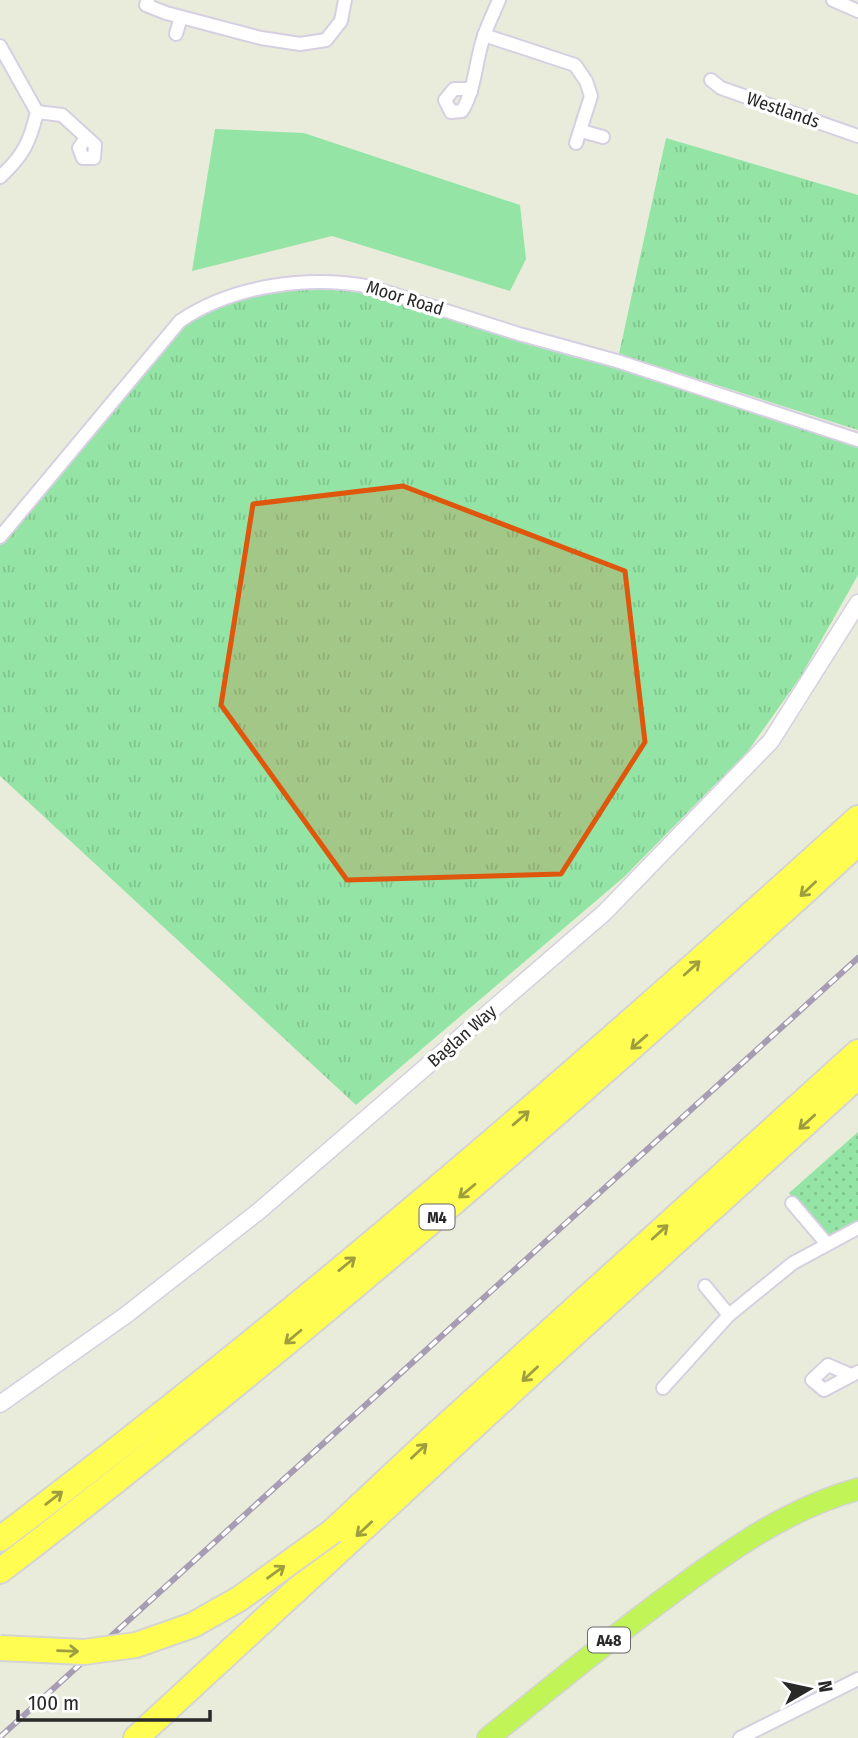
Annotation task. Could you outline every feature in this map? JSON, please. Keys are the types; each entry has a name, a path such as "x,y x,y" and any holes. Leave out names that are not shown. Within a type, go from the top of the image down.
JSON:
{"highway":[{"name":"M4","path":"0,1539 163,1413 407,1215 642,1013 858,818"},
{"name":"M4","path":"0,1571 178,1431 420,1231 656,1027 858,843"},
{"path":"0,1648 84,1652 136,1645 193,1625 239,1599 333,1531 858,1052"},
{"path":"136,1738 858,1076"}],"main road":[{"name":"A48","path":"488,1738 615,1635 734,1547 777,1522 858,1489"}],"street":[{"path":"148,0 146,5 181,17 261,38 300,44 326,40 341,21 345,0"},
{"path":"471,92 484,35 499,0"},
{"path":"833,0 858,11"},
{"path":"176,34 181,17"},
{"path":"484,35 575,65 586,81 591,96 578,137 603,137"},
{"path":"0,46 37,112 32,133 18,161 0,177"},
{"name":"Westlands","path":"711,80 721,88 858,136"},
{"path":"37,112 62,116 86,138"},
{"name":"Moor Road","path":"0,537 180,321 196,310 223,298 301,284 350,283 371,287 519,334 617,360 858,440"},
{"name":"Baglan Way","path":"2,1398 126,1315 259,1211 604,913 771,741 858,603"},
{"path":"792,1203 827,1244"},
{"path":"663,1388 729,1315 793,1263 858,1228"},
{"path":"705,1286 729,1315"},
{"path":"740,1738 858,1679"}],"highlighted area":[{"path":"403,486 625,571 645,742 561,874 347,880 221,705 253,504"}],"green space":[{"path":"215,129 304,133 520,205 526,259 510,291 332,236 192,271"},
{"path":"666,138 858,195 858,430 619,354"},
{"path":"350,283 858,442 858,575 801,676 748,751 624,877 356,1105 0,776 0,538 180,321 223,298"},
{"path":"858,1132 858,1222 828,1237 789,1193"}],"railway":[{"path":"0,1737 858,958"}]}
